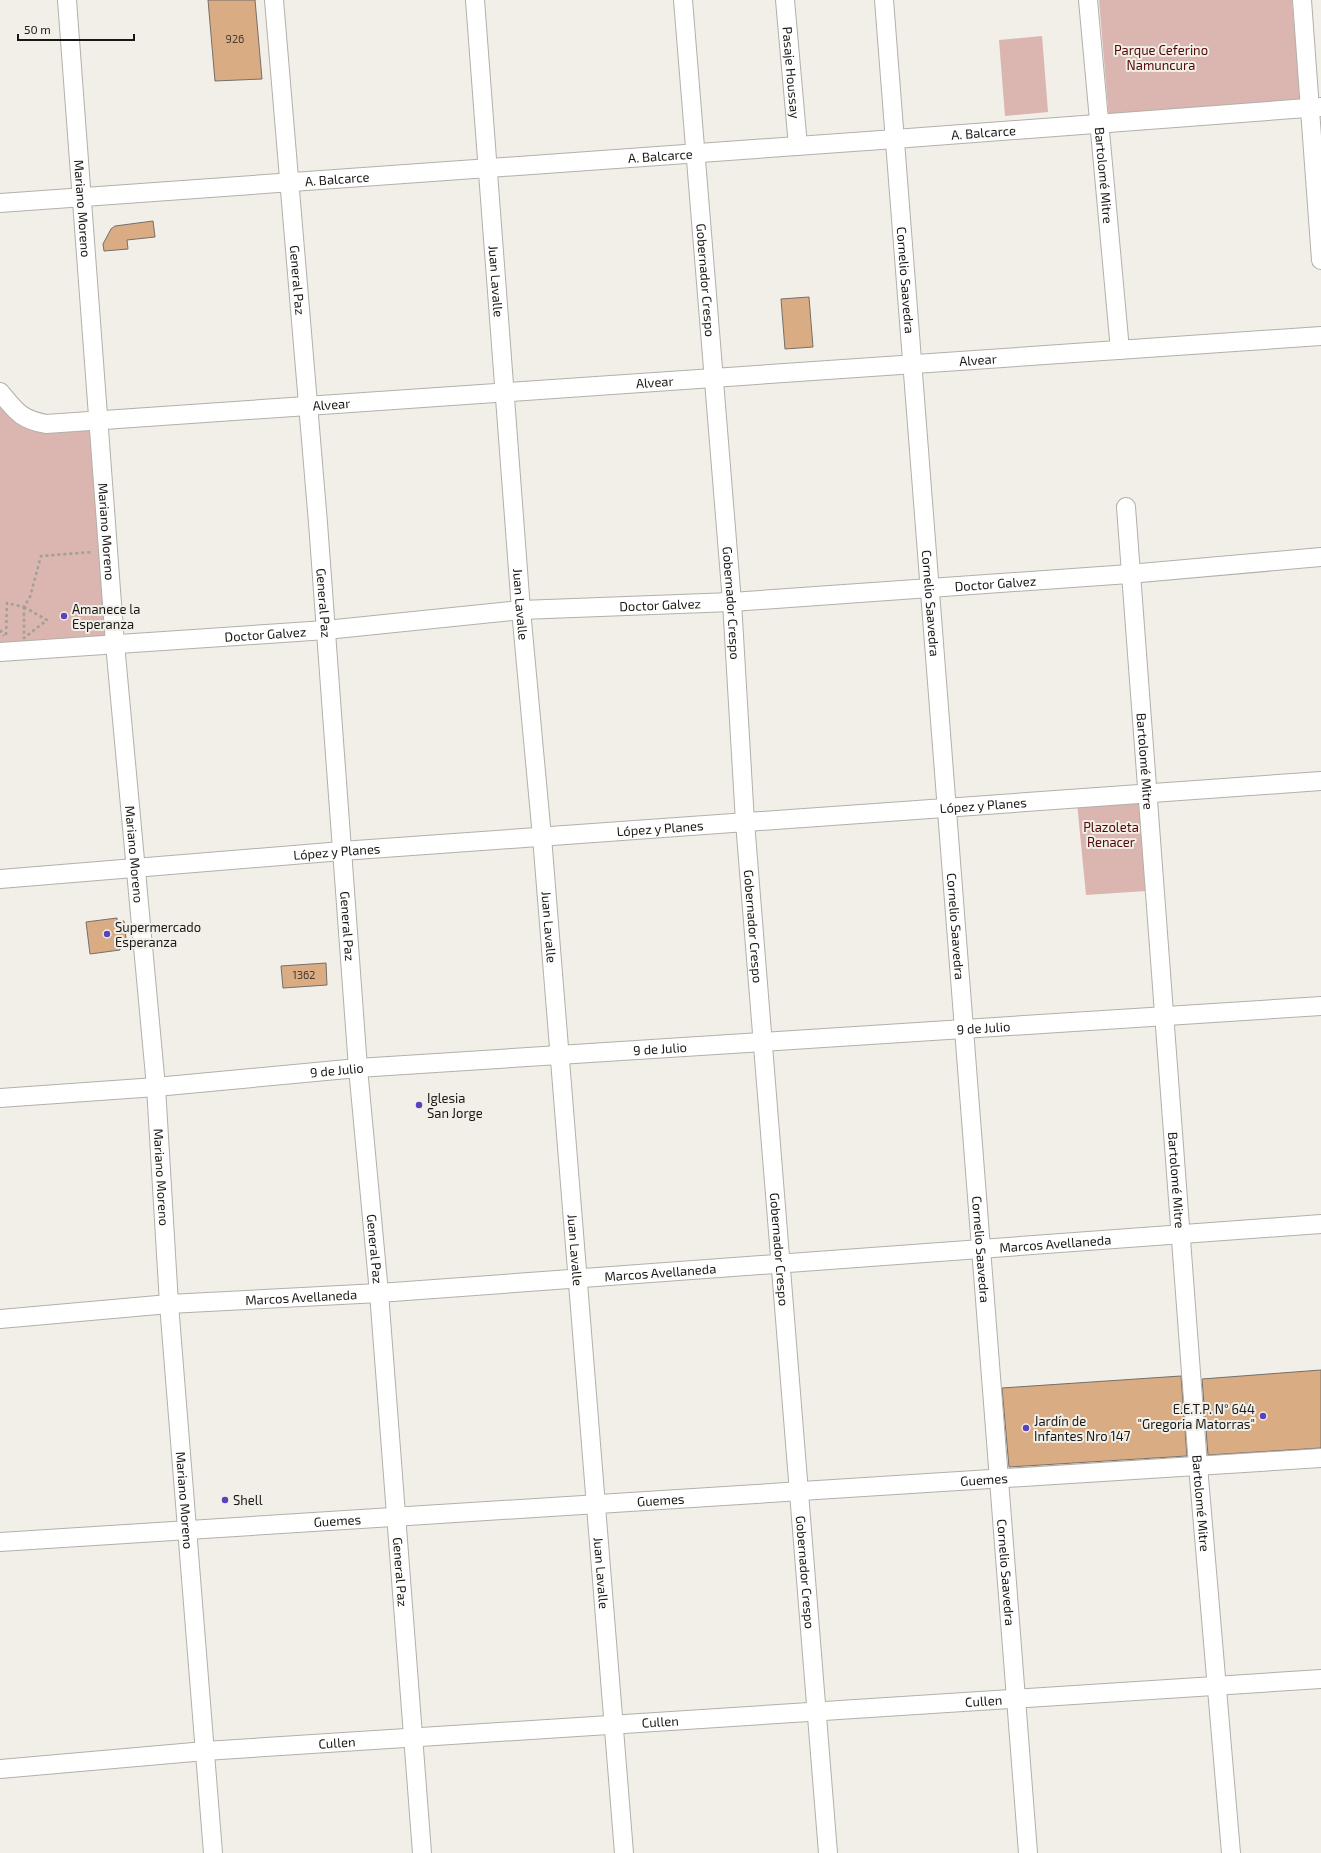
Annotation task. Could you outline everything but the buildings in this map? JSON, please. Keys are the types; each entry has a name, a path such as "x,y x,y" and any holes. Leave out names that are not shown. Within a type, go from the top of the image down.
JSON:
{"street":[{"name":"Mariano Moreno","path":"67,0 116,644 156,1087 169,1304 213,1853"},
{"name":"General Paz","path":"274,0 326,630 358,1068 379,1293 422,1853"},
{"name":"Juan Lavalle","path":"475,0 521,610 542,837 624,1853"},
{"name":"Gobernador Crespo","path":"683,0 732,602 746,822 828,1853"},
{"name":"Pasaje Houssay","path":"785,0 798,146"},
{"name":"Cornelio Saavedra","path":"884,0 931,588 980,1249 1028,1853"},
{"name":"Bartolomé Mitre","path":"1088,0 1098,124 1120,350"},
{"path":"1302,0 1315,107 1321,260"},
{"name":"A. Balcarce","path":"0,203 895,139 1315,107"},
{"name":"Alvear","path":"0,392 18,413 30,421 46,424 1321,336"},
{"name":"Bartolomé Mitre","path":"1126,507 1146,792 1198,1466 1231,1853"},
{"name":"Doctor Galvez","path":"0,652 326,630 521,610 732,602 1130,574 1321,557"},
{"name":"López y Planes","path":"0,879 342,851 1146,792 1321,781"},
{"name":"9 de Julio","path":"0,1098 156,1087 358,1068 1321,1006"},
{"name":"Marcos Avellaneda","path":"0,1318 169,1304 379,1293 1321,1224"},
{"name":"Guemes","path":"0,1542 1321,1458"},
{"name":"Cullen","path":"0,1769 205,1752 1321,1679"}],"path":[{"path":"0,630 6,639 7,603 24,606 47,620 24,638 24,606 30,597 42,556 109,550"}],"green space":[{"name":"Parque Ceferino Namuncura","path":"1099,0 1292,0 1301,102 1109,120"},
{"path":"1042,36 1048,112 1005,116 999,40"},
{"path":"0,392 18,413 100,420 115,644 0,652"},
{"name":"Plazoleta Renacer","path":"1139,799 1146,891 1086,895 1077,803"}],"place":[{"name":"Amanece la Esperanza","path":"64,616"},
{"name":"Supermercado Esperanza","path":"107,934"},
{"name":"Iglesia San Jorge","path":"419,1105"},
{"name":"E.E.T.P. N° 644 \"Gregoria Matorras\"","path":"1263,1416"},
{"name":"Jardín de Infantes Nro 147","path":"1026,1428"},
{"name":"Shell","path":"225,1500"}]}
